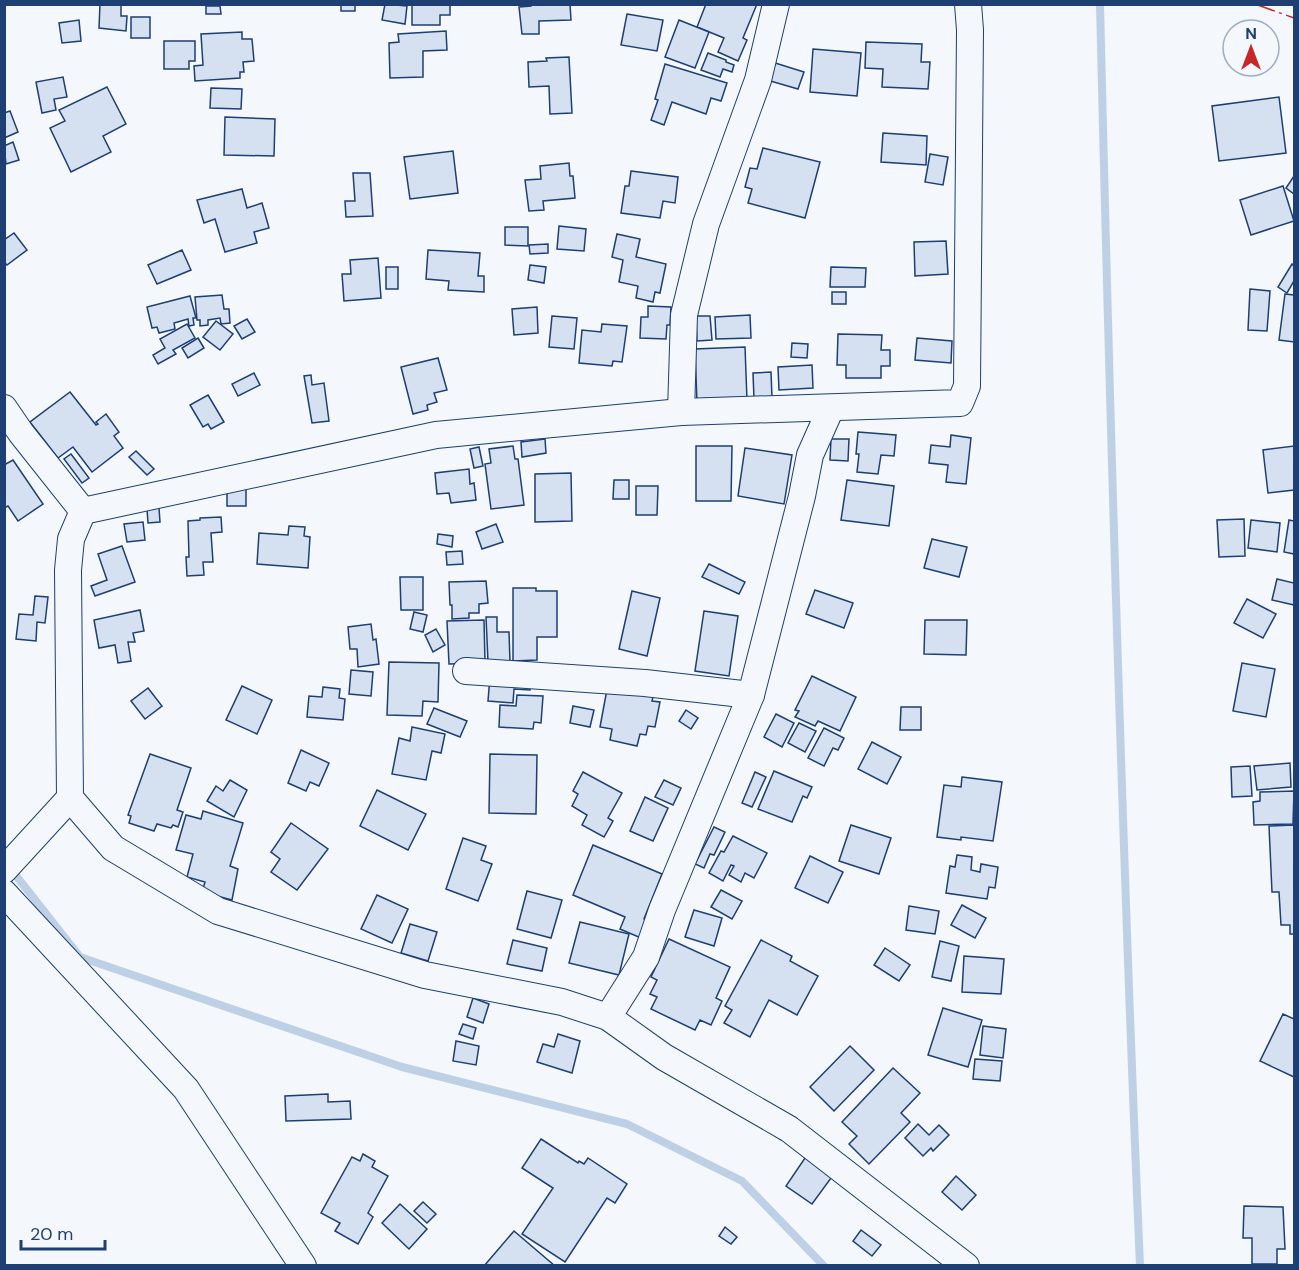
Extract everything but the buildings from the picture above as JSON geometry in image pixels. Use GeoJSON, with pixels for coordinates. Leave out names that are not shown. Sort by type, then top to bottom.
{"type":"FeatureCollection","features":[{"type":"Feature","properties":{"kind":"street"},"geometry":{"type":"LineString","coordinates":[[681,412],[684,315],[706,224],[758,80],[776,4]]}},
{"type":"Feature","properties":{"kind":"street"},"geometry":{"type":"LineString","coordinates":[[83,511],[436,435],[681,412],[960,403],[967,386],[970,30],[968,4]]}},
{"type":"Feature","properties":{"kind":"street"},"geometry":{"type":"LineString","coordinates":[[4,408],[21,434],[83,511]]}},
{"type":"Feature","properties":{"kind":"street"},"geometry":{"type":"LineString","coordinates":[[608,1017],[646,957],[662,910],[751,695],[802,496],[810,455],[831,408]]}},
{"type":"Feature","properties":{"kind":"street"},"geometry":{"type":"LineString","coordinates":[[5,870],[66,803],[68,570],[71,539],[83,511]]}},
{"type":"Feature","properties":{"kind":"street"},"geometry":{"type":"LineString","coordinates":[[466,671],[645,683],[751,695]]}},
{"type":"Feature","properties":{"kind":"street"},"geometry":{"type":"LineString","coordinates":[[66,803],[113,848],[218,911],[425,975],[562,1002],[608,1017],[664,1057],[789,1130],[966,1266]]}},
{"type":"Feature","properties":{"kind":"street"},"geometry":{"type":"LineString","coordinates":[[4,894],[186,1089],[303,1266]]}},
{"type":"Feature","properties":{"kind":"waterway"},"geometry":{"type":"LineString","coordinates":[[1100,4],[1117,635],[1140,1266]]}},
{"type":"Feature","properties":{"kind":"waterway"},"geometry":{"type":"LineString","coordinates":[[10,868],[80,957],[402,1067],[627,1124],[742,1181],[824,1266]]}},
{"type":"Feature","properties":{"kind":"power"},"geometry":{"type":"LineString","coordinates":[[1255,4],[1294,18]]}}]}
